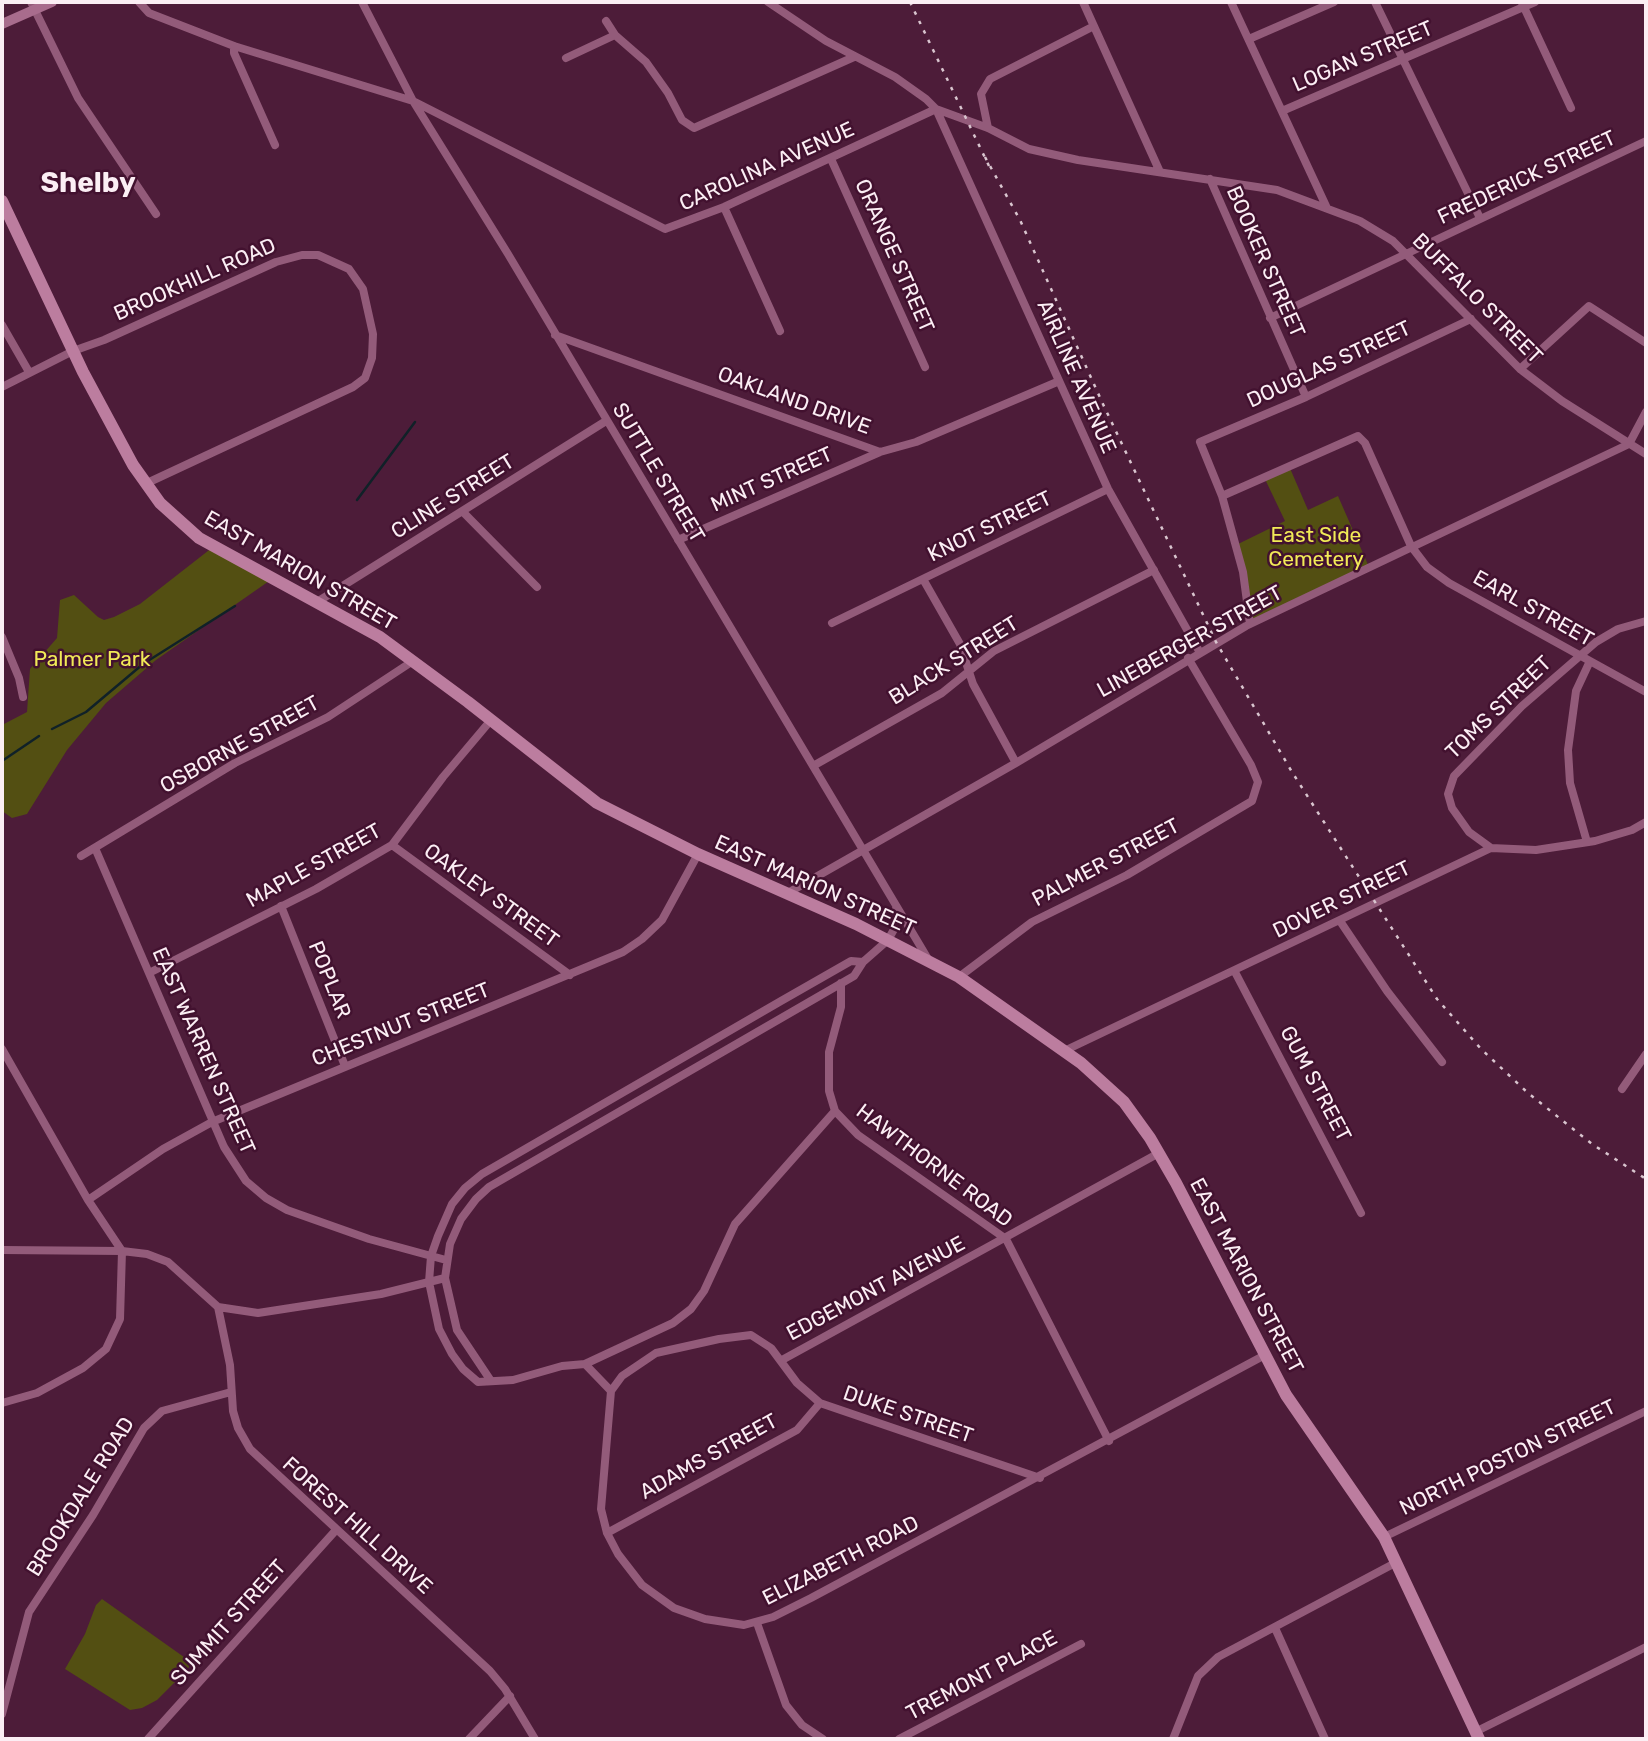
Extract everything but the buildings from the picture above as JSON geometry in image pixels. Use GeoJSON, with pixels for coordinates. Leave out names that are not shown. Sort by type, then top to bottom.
{"type":"FeatureCollection","features":[{"type":"Feature","properties":{"kind":"main road"},"geometry":{"type":"LineString","coordinates":[[2,24],[33,6],[52,2]]}},
{"type":"Feature","properties":{"kind":"main road","name":"EAST MARION STREET"},"geometry":{"type":"LineString","coordinates":[[2,201],[106,419],[145,484],[160,503],[199,538],[254,571],[352,619],[491,720],[577,791],[637,825],[888,940],[959,977],[1065,1051],[1124,1102],[1159,1153],[1303,1422],[1346,1478],[1384,1538],[1477,1736]]}},
{"type":"Feature","properties":{"kind":"street","name":"CAROLINA AVENUE"},"geometry":{"type":"LineString","coordinates":[[131,2],[149,13],[234,46],[413,101],[664,229],[724,207],[936,109]]}},
{"type":"Feature","properties":{"kind":"street"},"geometry":{"type":"LineString","coordinates":[[139,2],[149,13]]}},
{"type":"Feature","properties":{"kind":"street","name":"SUTTLE STREET"},"geometry":{"type":"LineString","coordinates":[[362,2],[413,101],[928,959]]}},
{"type":"Feature","properties":{"kind":"street"},"geometry":{"type":"LineString","coordinates":[[768,2],[803,27],[895,78],[936,109],[988,128]]}},
{"type":"Feature","properties":{"kind":"street"},"geometry":{"type":"LineString","coordinates":[[1083,2],[1160,172]]}},
{"type":"Feature","properties":{"kind":"street"},"geometry":{"type":"LineString","coordinates":[[1231,2],[1326,206]]}},
{"type":"Feature","properties":{"kind":"street"},"geometry":{"type":"LineString","coordinates":[[1249,39],[1334,2]]}},
{"type":"Feature","properties":{"kind":"street"},"geometry":{"type":"LineString","coordinates":[[1375,2],[1480,218]]}},
{"type":"Feature","properties":{"kind":"street","name":"LOGAN STREET"},"geometry":{"type":"LineString","coordinates":[[1282,111],[1522,4],[1535,2]]}},
{"type":"Feature","properties":{"kind":"street"},"geometry":{"type":"LineString","coordinates":[[1522,4],[1572,108]]}},
{"type":"Feature","properties":{"kind":"street"},"geometry":{"type":"LineString","coordinates":[[33,6],[78,98],[156,215]]}},
{"type":"Feature","properties":{"kind":"street"},"geometry":{"type":"LineString","coordinates":[[606,21],[615,34],[646,62],[668,93],[681,120],[694,128],[854,57]]}},
{"type":"Feature","properties":{"kind":"street"},"geometry":{"type":"LineString","coordinates":[[988,128],[981,94],[990,79],[1094,26]]}},
{"type":"Feature","properties":{"kind":"street"},"geometry":{"type":"LineString","coordinates":[[566,58],[615,34]]}},
{"type":"Feature","properties":{"kind":"street"},"geometry":{"type":"LineString","coordinates":[[234,46],[234,53],[275,145]]}},
{"type":"Feature","properties":{"kind":"street","name":"AIRLINE AVENUE"},"geometry":{"type":"LineString","coordinates":[[936,109],[1108,489],[1199,652]]}},
{"type":"Feature","properties":{"kind":"street","name":"BUFFALO STREET"},"geometry":{"type":"LineString","coordinates":[[988,128],[1029,149],[1277,190],[1326,206],[1377,230],[1407,253],[1520,369],[1562,401],[1646,454]]}},
{"type":"Feature","properties":{"kind":"street","name":"FREDERICK STREET"},"geometry":{"type":"LineString","coordinates":[[1270,318],[1646,141]]}},
{"type":"Feature","properties":{"kind":"street","name":"ORANGE STREET"},"geometry":{"type":"LineString","coordinates":[[831,159],[925,367]]}},
{"type":"Feature","properties":{"kind":"street","name":"BOOKER STREET"},"geometry":{"type":"LineString","coordinates":[[1210,179],[1306,397]]}},
{"type":"Feature","properties":{"kind":"street"},"geometry":{"type":"LineString","coordinates":[[724,207],[780,331]]}},
{"type":"Feature","properties":{"kind":"street","name":"BROOKHILL ROAD"},"geometry":{"type":"LineString","coordinates":[[2,387],[73,351],[104,340],[292,256],[318,255],[349,269],[367,301],[373,345],[368,372],[361,382],[145,484]]}},
{"type":"Feature","properties":{"kind":"street"},"geometry":{"type":"LineString","coordinates":[[1520,369],[1589,306],[1646,343]]}},
{"type":"Feature","properties":{"kind":"street","name":"DOUGLAS STREET"},"geometry":{"type":"LineString","coordinates":[[1222,496],[1200,442],[1306,397],[1471,319]]}},
{"type":"Feature","properties":{"kind":"street"},"geometry":{"type":"LineString","coordinates":[[2,325],[29,372]]}},
{"type":"Feature","properties":{"kind":"street","name":"OAKLAND DRIVE"},"geometry":{"type":"LineString","coordinates":[[555,334],[880,452],[916,442],[1058,382]]}},
{"type":"Feature","properties":{"kind":"street"},"geometry":{"type":"LineString","coordinates":[[1629,444],[1646,412]]}},
{"type":"Feature","properties":{"kind":"street","name":"CLINE STREET"},"geometry":{"type":"LineString","coordinates":[[317,602],[606,421]]}},
{"type":"Feature","properties":{"kind":"street","name":"EARL STREET"},"geometry":{"type":"LineString","coordinates":[[1222,496],[1358,436],[1365,443],[1411,546],[1437,575],[1646,692]]}},
{"type":"Feature","properties":{"kind":"street","name":"LINEBERGER STREET"},"geometry":{"type":"LineString","coordinates":[[786,894],[1250,624],[1629,444]]}},
{"type":"Feature","properties":{"kind":"street","name":"MINT STREET"},"geometry":{"type":"LineString","coordinates":[[678,540],[880,452]]}},
{"type":"Feature","properties":{"kind":"street","name":"KNOT STREET"},"geometry":{"type":"LineString","coordinates":[[832,623],[1108,489]]}},
{"type":"Feature","properties":{"kind":"street"},"geometry":{"type":"LineString","coordinates":[[1222,496],[1243,572],[1250,624]]}},
{"type":"Feature","properties":{"kind":"street"},"geometry":{"type":"LineString","coordinates":[[463,512],[537,587]]}},
{"type":"Feature","properties":{"kind":"street","name":"BLACK STREET"},"geometry":{"type":"LineString","coordinates":[[813,766],[942,693],[994,652],[1154,570]]}},
{"type":"Feature","properties":{"kind":"street"},"geometry":{"type":"LineString","coordinates":[[923,579],[960,644],[968,671],[1016,762]]}},
{"type":"Feature","properties":{"kind":"street","name":"TOMS STREET"},"geometry":{"type":"LineString","coordinates":[[1491,848],[1469,832],[1452,808],[1448,794],[1454,776],[1522,706],[1581,655],[1606,635],[1646,621]]}},
{"type":"Feature","properties":{"kind":"street"},"geometry":{"type":"LineString","coordinates":[[2,638],[19,678],[23,697]]}},
{"type":"Feature","properties":{"kind":"street","name":"PALMER STREET"},"geometry":{"type":"LineString","coordinates":[[959,977],[1032,922],[1127,876],[1249,804],[1256,794],[1256,777],[1188,658]]}},
{"type":"Feature","properties":{"kind":"street","name":"OSBORNE STREET"},"geometry":{"type":"LineString","coordinates":[[81,856],[235,763],[328,717],[413,661]]}},
{"type":"Feature","properties":{"kind":"street"},"geometry":{"type":"LineString","coordinates":[[1587,842],[1570,783],[1568,750],[1576,691],[1590,661]]}},
{"type":"Feature","properties":{"kind":"street","name":"MAPLE STREET"},"geometry":{"type":"LineString","coordinates":[[149,973],[281,906],[391,845],[491,720]]}},
{"type":"Feature","properties":{"kind":"street","name":"DOVER STREET"},"geometry":{"type":"LineString","coordinates":[[1065,1051],[1235,972],[1340,921],[1374,901],[1491,848],[1536,850],[1587,842],[1632,830],[1646,821]]}},
{"type":"Feature","properties":{"kind":"street","name":"OAKLEY STREET"},"geometry":{"type":"LineString","coordinates":[[391,845],[570,975]]}},
{"type":"Feature","properties":{"kind":"street","name":"EAST WARREN STREET"},"geometry":{"type":"LineString","coordinates":[[95,848],[212,1122],[235,1166],[252,1187],[274,1203],[369,1239],[446,1260]]}},
{"type":"Feature","properties":{"kind":"street","name":"CHESTNUT STREET"},"geometry":{"type":"LineString","coordinates":[[88,1200],[163,1149],[212,1122],[623,952],[653,930],[667,913],[698,854]]}},
{"type":"Feature","properties":{"kind":"street"},"geometry":{"type":"LineString","coordinates":[[491,1381],[457,1330],[445,1278],[446,1260],[456,1230],[476,1199],[489,1187],[856,974],[863,962],[888,940],[898,920],[895,903]]}},
{"type":"Feature","properties":{"kind":"street","name":"POPLAR"},"geometry":{"type":"LineString","coordinates":[[281,906],[345,1066]]}},
{"type":"Feature","properties":{"kind":"street"},"geometry":{"type":"LineString","coordinates":[[1340,921],[1387,991],[1442,1062]]}},
{"type":"Feature","properties":{"kind":"street"},"geometry":{"type":"LineString","coordinates":[[835,1111],[735,1224],[704,1291],[691,1309],[673,1323],[585,1364],[562,1366],[513,1380],[482,1383],[470,1377],[452,1354],[439,1329],[429,1282],[431,1256],[446,1217],[465,1188],[537,1142],[849,962],[863,962]]}},
{"type":"Feature","properties":{"kind":"street","name":"GUM STREET"},"geometry":{"type":"LineString","coordinates":[[1235,972],[1361,1213]]}},
{"type":"Feature","properties":{"kind":"street","name":"HAWTHORNE ROAD"},"geometry":{"type":"LineString","coordinates":[[841,984],[841,1007],[829,1052],[829,1091],[835,1111],[858,1135],[1006,1239],[1109,1441]]}},
{"type":"Feature","properties":{"kind":"street"},"geometry":{"type":"LineString","coordinates":[[2,1049],[88,1200],[122,1251],[120,1319],[106,1349],[83,1367],[37,1393],[2,1403]]}},
{"type":"Feature","properties":{"kind":"street"},"geometry":{"type":"LineString","coordinates":[[689,1054],[695,1067]]}},
{"type":"Feature","properties":{"kind":"street"},"geometry":{"type":"LineString","coordinates":[[1622,1089],[1646,1054]]}},
{"type":"Feature","properties":{"kind":"street"},"geometry":{"type":"LineString","coordinates":[[537,1142],[544,1155]]}},
{"type":"Feature","properties":{"kind":"street","name":"EDGEMONT AVENUE"},"geometry":{"type":"LineString","coordinates":[[611,1391],[622,1376],[656,1353],[719,1339],[751,1335],[771,1348],[782,1360],[1159,1153]]}},
{"type":"Feature","properties":{"kind":"street"},"geometry":{"type":"LineString","coordinates":[[2,1251],[122,1251],[168,1262],[218,1307],[258,1313],[296,1310],[445,1278]]}},
{"type":"Feature","properties":{"kind":"street","name":"FOREST HILL DRIVE"},"geometry":{"type":"LineString","coordinates":[[218,1307],[230,1366],[238,1428],[250,1449],[490,1671],[510,1696],[535,1739]]}},
{"type":"Feature","properties":{"kind":"street","name":"ELIZABETH ROAD"},"geometry":{"type":"LineString","coordinates":[[611,1391],[601,1492],[607,1533],[629,1571],[660,1600],[705,1619],[737,1625],[757,1623],[1040,1478],[1265,1355]]}},
{"type":"Feature","properties":{"kind":"street","name":"DUKE STREET"},"geometry":{"type":"LineString","coordinates":[[782,1360],[803,1389],[820,1403],[1040,1478]]}},
{"type":"Feature","properties":{"kind":"street"},"geometry":{"type":"LineString","coordinates":[[585,1364],[611,1391]]}},
{"type":"Feature","properties":{"kind":"street","name":"BROOKDALE ROAD"},"geometry":{"type":"LineString","coordinates":[[2,1714],[29,1612],[93,1515],[144,1428],[162,1411],[232,1392]]}},
{"type":"Feature","properties":{"kind":"street","name":"ADAMS STREET"},"geometry":{"type":"LineString","coordinates":[[607,1533],[797,1430],[820,1403]]}},
{"type":"Feature","properties":{"kind":"street","name":"NORTH POSTON STREET"},"geometry":{"type":"LineString","coordinates":[[1384,1538],[1646,1411]]}},
{"type":"Feature","properties":{"kind":"street","name":"SUMMIT STREET"},"geometry":{"type":"LineString","coordinates":[[148,1739],[336,1530]]}},
{"type":"Feature","properties":{"kind":"street"},"geometry":{"type":"LineString","coordinates":[[1173,1739],[1198,1676],[1218,1657],[1397,1562]]}},
{"type":"Feature","properties":{"kind":"street"},"geometry":{"type":"LineString","coordinates":[[757,1623],[786,1705],[802,1725],[823,1739]]}},
{"type":"Feature","properties":{"kind":"street"},"geometry":{"type":"LineString","coordinates":[[1275,1628],[1325,1739]]}},
{"type":"Feature","properties":{"kind":"street","name":"TREMONT PLACE"},"geometry":{"type":"LineString","coordinates":[[899,1739],[1081,1644]]}},
{"type":"Feature","properties":{"kind":"street"},"geometry":{"type":"LineString","coordinates":[[1477,1736],[1646,1647]]}},
{"type":"Feature","properties":{"kind":"street"},"geometry":{"type":"LineString","coordinates":[[469,1739],[510,1696]]}},
{"type":"Feature","properties":{"kind":"green space","name":"East Side Cemetery"},"geometry":{"type":"Polygon","coordinates":[[[1289,466],[1308,510],[1338,496],[1369,567],[1250,624],[1236,545],[1285,521],[1264,477],[1289,466]]]}},
{"type":"Feature","properties":{"kind":"green space","name":"Palmer Park"},"geometry":{"type":"Polygon","coordinates":[[[213,547],[272,579],[156,660],[106,703],[67,750],[27,814],[12,818],[2,811],[2,725],[27,712],[30,669],[57,638],[60,600],[74,595],[98,617],[104,620],[114,617],[140,604],[213,547]]]}},
{"type":"Feature","properties":{"kind":"green space"},"geometry":{"type":"Polygon","coordinates":[[[102,1599],[191,1662],[188,1669],[157,1700],[142,1708],[130,1710],[65,1669],[85,1634],[96,1605],[102,1599]]]}},
{"type":"Feature","properties":{"kind":"waterway"},"geometry":{"type":"LineString","coordinates":[[357,500],[415,422]]}},
{"type":"Feature","properties":{"kind":"waterway"},"geometry":{"type":"LineString","coordinates":[[52,729],[86,712],[143,664],[235,606]]}},
{"type":"Feature","properties":{"kind":"waterway"},"geometry":{"type":"LineString","coordinates":[[2,761],[39,736]]}},
{"type":"Feature","properties":{"kind":"railway"},"geometry":{"type":"LineString","coordinates":[[910,2],[989,166]]}},
{"type":"Feature","properties":{"kind":"railway"},"geometry":{"type":"LineString","coordinates":[[985,157],[1020,220],[1102,402],[1216,642],[1292,772],[1437,999],[1481,1049],[1528,1093],[1592,1144],[1646,1179]]}},
{"type":"Feature","properties":{"kind":"district","name":"Shelby"},"geometry":{"type":"Point","coordinates":[88,184]}}]}
